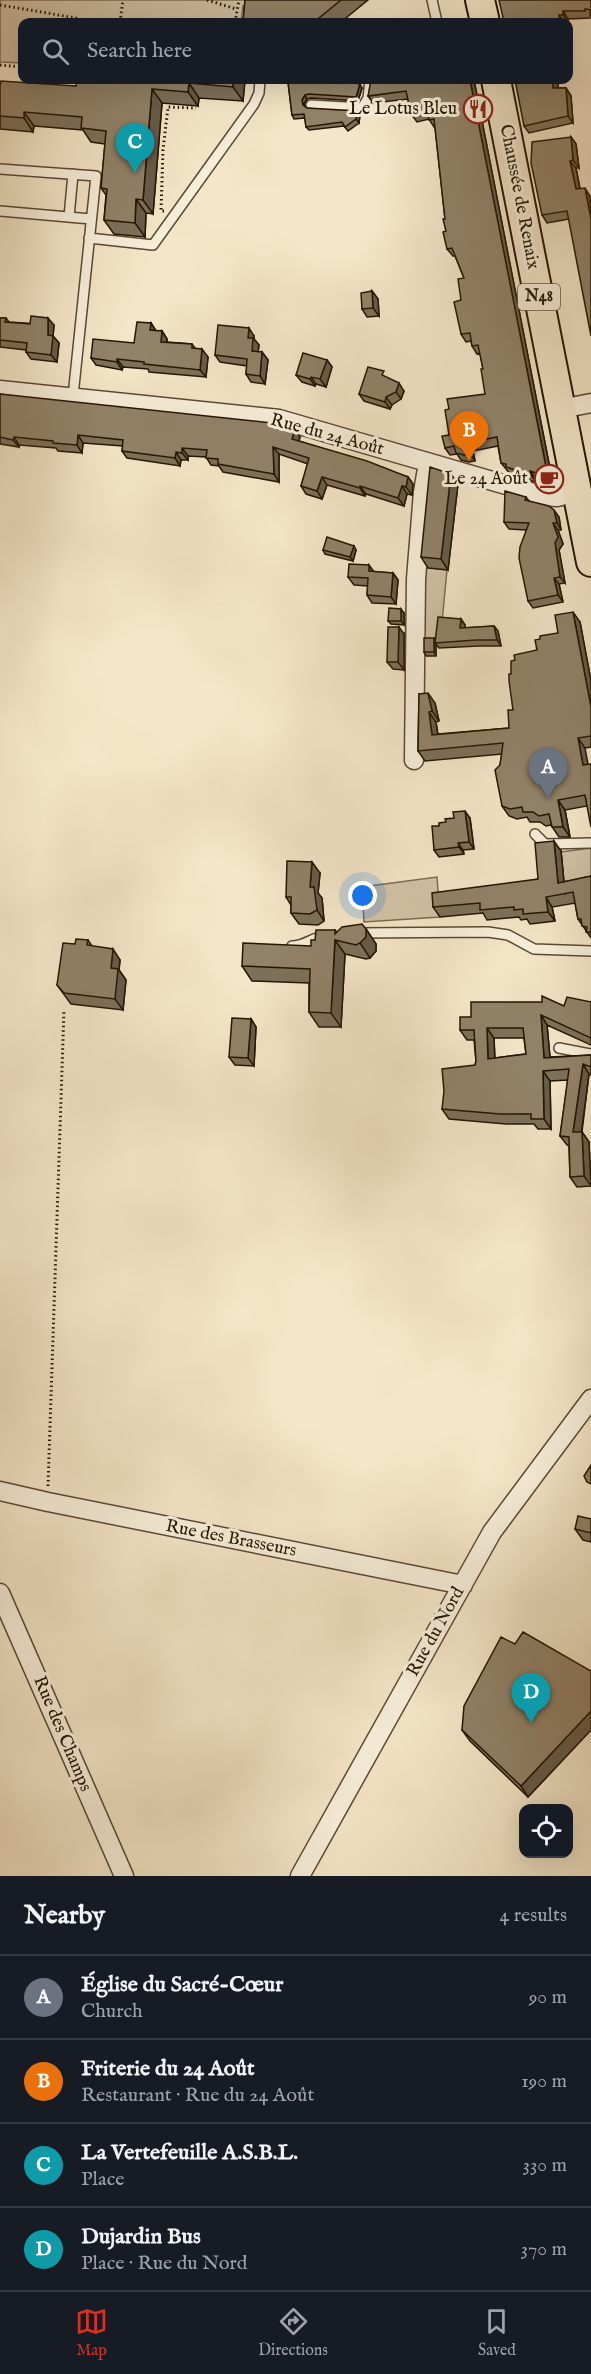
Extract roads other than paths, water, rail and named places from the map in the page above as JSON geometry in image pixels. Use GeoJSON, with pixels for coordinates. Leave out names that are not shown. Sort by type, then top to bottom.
{"type":"FeatureCollection","features":[{"type":"Feature","properties":{"kind":"main road"},"geometry":{"type":"LineString","coordinates":[[480,0],[484,18]]}},
{"type":"Feature","properties":{"kind":"main road","name":"Chaussée de Renaix"},"geometry":{"type":"LineString","coordinates":[[497,84],[591,562]]}},
{"type":"Feature","properties":{"kind":"street","name":"Rue du 24 Août"},"geometry":{"type":"LineString","coordinates":[[0,390],[279,419],[544,496],[557,497],[577,492]]}},
{"type":"Feature","properties":{"kind":"street"},"geometry":{"type":"LineString","coordinates":[[561,409],[591,403]]}},
{"type":"Feature","properties":{"kind":"street"},"geometry":{"type":"LineString","coordinates":[[414,760],[416,579],[423,492],[428,463]]}},
{"type":"Feature","properties":{"kind":"street","name":"Rue du Nord"},"geometry":{"type":"LineString","coordinates":[[300,1876],[500,1520],[591,1399]]}},
{"type":"Feature","properties":{"kind":"street","name":"Rue des Brasseurs"},"geometry":{"type":"LineString","coordinates":[[0,1491],[463,1585]]}},
{"type":"Feature","properties":{"kind":"street","name":"Rue des Champs"},"geometry":{"type":"LineString","coordinates":[[0,1593],[124,1876]]}},
{"type":"Feature","properties":{"kind":"lane"},"geometry":{"type":"LineString","coordinates":[[432,0],[436,18]]}},
{"type":"Feature","properties":{"kind":"lane"},"geometry":{"type":"LineString","coordinates":[[88,238],[153,245],[254,104],[260,84]]}},
{"type":"Feature","properties":{"kind":"lane"},"geometry":{"type":"LineString","coordinates":[[311,105],[362,108],[368,98],[370,84]]}},
{"type":"Feature","properties":{"kind":"lane"},"geometry":{"type":"LineString","coordinates":[[0,169],[96,176],[74,396]]}},
{"type":"Feature","properties":{"kind":"lane"},"geometry":{"type":"LineString","coordinates":[[69,217],[73,174]]}},
{"type":"Feature","properties":{"kind":"lane"},"geometry":{"type":"LineString","coordinates":[[0,211],[91,219]]}},
{"type":"Feature","properties":{"kind":"lane"},"geometry":{"type":"LineString","coordinates":[[535,834],[545,844],[591,843]]}},
{"type":"Feature","properties":{"kind":"lane"},"geometry":{"type":"LineString","coordinates":[[283,946],[302,946],[314,937],[362,932],[488,932],[508,935],[534,949],[591,951]]}},
{"type":"Feature","properties":{"kind":"lane"},"geometry":{"type":"LineString","coordinates":[[560,1048],[591,1054]]}},
{"type":"Feature","properties":{"kind":"place","name":"Le Lotus Bleu"},"geometry":{"type":"Point","coordinates":[478,109]}},
{"type":"Feature","properties":{"kind":"place","name":"La Vertefeuille A.S.B.L."},"geometry":{"type":"Point","coordinates":[135,173]}},
{"type":"Feature","properties":{"kind":"place","name":"Friterie du 24 Août"},"geometry":{"type":"Point","coordinates":[469,461]}},
{"type":"Feature","properties":{"kind":"place","name":"Le 24 Août"},"geometry":{"type":"Point","coordinates":[549,479]}},
{"type":"Feature","properties":{"kind":"place","name":"Église du Sacré-Cœur"},"geometry":{"type":"Point","coordinates":[548,798]}},
{"type":"Feature","properties":{"kind":"place","name":"Dujardin Bus"},"geometry":{"type":"Point","coordinates":[531,1723]}}]}
